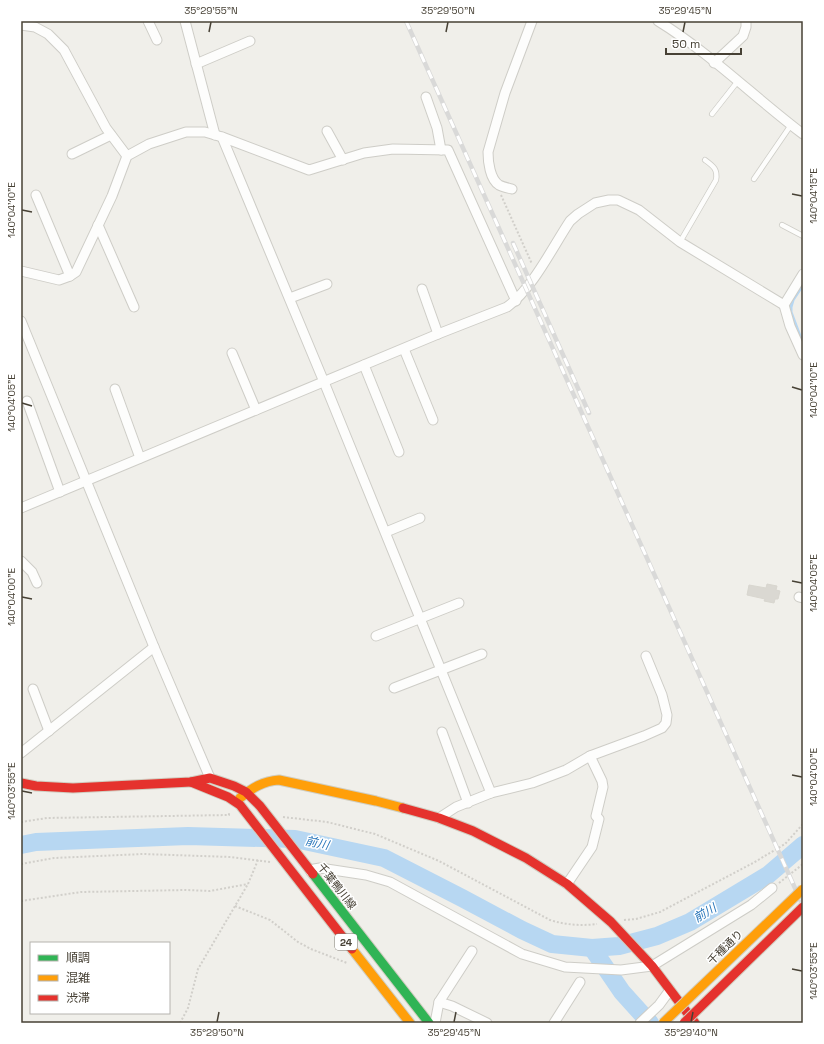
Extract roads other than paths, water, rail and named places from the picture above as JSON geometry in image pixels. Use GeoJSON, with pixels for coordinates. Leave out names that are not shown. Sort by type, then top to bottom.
{"type":"FeatureCollection","features":[{"type":"Feature","properties":{"kind":"street"},"geometry":{"type":"LineString","coordinates":[[148,21],[156,40]]}},
{"type":"Feature","properties":{"kind":"street"},"geometry":{"type":"LineString","coordinates":[[184,21],[218,136],[290,298],[491,793]]}},
{"type":"Feature","properties":{"kind":"street"},"geometry":{"type":"LineString","coordinates":[[512,189],[498,185],[492,175],[488,161],[488,152],[505,93],[532,21]]}},
{"type":"Feature","properties":{"kind":"street"},"geometry":{"type":"LineString","coordinates":[[658,21],[680,34],[803,134]]}},
{"type":"Feature","properties":{"kind":"street"},"geometry":{"type":"LineString","coordinates":[[714,63],[744,36],[746,21]]}},
{"type":"Feature","properties":{"kind":"street"},"geometry":{"type":"LineString","coordinates":[[21,25],[35,27],[48,34],[64,50],[106,128],[127,156]]}},
{"type":"Feature","properties":{"kind":"street"},"geometry":{"type":"LineString","coordinates":[[196,64],[250,41]]}},
{"type":"Feature","properties":{"kind":"street"},"geometry":{"type":"LineString","coordinates":[[426,97],[438,128],[441,150]]}},
{"type":"Feature","properties":{"kind":"street"},"geometry":{"type":"LineString","coordinates":[[327,130],[343,160]]}},
{"type":"Feature","properties":{"kind":"street"},"geometry":{"type":"LineString","coordinates":[[21,271],[59,280],[76,272],[112,196],[127,156],[150,144],[186,132],[205,132],[309,170],[364,153],[392,149],[448,150],[516,301]]}},
{"type":"Feature","properties":{"kind":"street"},"geometry":{"type":"LineString","coordinates":[[72,154],[112,135]]}},
{"type":"Feature","properties":{"kind":"street"},"geometry":{"type":"LineString","coordinates":[[36,195],[70,276]]}},
{"type":"Feature","properties":{"kind":"street"},"geometry":{"type":"LineString","coordinates":[[21,508],[438,334],[507,307],[516,301],[536,274],[570,221],[595,203],[609,200],[618,200],[639,210],[680,242],[784,305],[790,326],[803,355]]}},
{"type":"Feature","properties":{"kind":"street"},"geometry":{"type":"LineString","coordinates":[[98,225],[134,307]]}},
{"type":"Feature","properties":{"kind":"street"},"geometry":{"type":"LineString","coordinates":[[784,305],[803,274]]}},
{"type":"Feature","properties":{"kind":"street"},"geometry":{"type":"LineString","coordinates":[[290,298],[327,284]]}},
{"type":"Feature","properties":{"kind":"street"},"geometry":{"type":"LineString","coordinates":[[422,289],[438,334]]}},
{"type":"Feature","properties":{"kind":"street"},"geometry":{"type":"LineString","coordinates":[[21,321],[154,647],[210,778]]}},
{"type":"Feature","properties":{"kind":"street"},"geometry":{"type":"LineString","coordinates":[[404,349],[433,420]]}},
{"type":"Feature","properties":{"kind":"street"},"geometry":{"type":"LineString","coordinates":[[232,353],[256,410]]}},
{"type":"Feature","properties":{"kind":"street"},"geometry":{"type":"LineString","coordinates":[[364,365],[399,452]]}},
{"type":"Feature","properties":{"kind":"street"},"geometry":{"type":"LineString","coordinates":[[115,389],[140,458]]}},
{"type":"Feature","properties":{"kind":"street"},"geometry":{"type":"LineString","coordinates":[[27,401],[60,492]]}},
{"type":"Feature","properties":{"kind":"street"},"geometry":{"type":"LineString","coordinates":[[386,532],[420,518]]}},
{"type":"Feature","properties":{"kind":"street"},"geometry":{"type":"LineString","coordinates":[[21,561],[32,572],[37,583]]}},
{"type":"Feature","properties":{"kind":"street"},"geometry":{"type":"LineString","coordinates":[[376,636],[420,617],[459,603]]}},
{"type":"Feature","properties":{"kind":"street"},"geometry":{"type":"LineString","coordinates":[[21,753],[154,647]]}},
{"type":"Feature","properties":{"kind":"street"},"geometry":{"type":"LineString","coordinates":[[394,688],[482,654]]}},
{"type":"Feature","properties":{"kind":"street"},"geometry":{"type":"LineString","coordinates":[[440,818],[456,807],[491,793],[532,783],[566,770],[590,756],[662,728],[666,723],[667,715],[662,695],[646,656]]}},
{"type":"Feature","properties":{"kind":"street"},"geometry":{"type":"LineString","coordinates":[[33,689],[49,731]]}},
{"type":"Feature","properties":{"kind":"street"},"geometry":{"type":"LineString","coordinates":[[442,732],[468,803]]}},
{"type":"Feature","properties":{"kind":"street"},"geometry":{"type":"LineString","coordinates":[[567,884],[592,847],[598,820],[596,816],[602,781],[590,756]]}},
{"type":"Feature","properties":{"kind":"street","name":"24"},"geometry":{"type":"LineString","coordinates":[[21,783],[36,786],[73,788],[191,782],[210,778]]}},
{"type":"Feature","properties":{"kind":"street","name":"千葉鴨川線"},"geometry":{"type":"LineString","coordinates":[[210,778],[234,786],[254,798],[429,1023]]}},
{"type":"Feature","properties":{"kind":"street"},"geometry":{"type":"LineString","coordinates":[[237,802],[246,792],[263,782],[279,780],[376,801],[440,818],[498,843],[526,858],[567,884],[610,922],[652,966],[695,1023]]}},
{"type":"Feature","properties":{"kind":"street","name":"24"},"geometry":{"type":"LineString","coordinates":[[191,782],[237,802],[248,814],[410,1023]]}},
{"type":"Feature","properties":{"kind":"street"},"geometry":{"type":"LineString","coordinates":[[308,868],[320,868],[366,875],[390,882],[522,954],[565,967],[621,970],[652,966],[751,905],[772,888]]}},
{"type":"Feature","properties":{"kind":"street","name":"千種通り"},"geometry":{"type":"LineString","coordinates":[[663,1023],[803,889]]}},
{"type":"Feature","properties":{"kind":"street"},"geometry":{"type":"LineString","coordinates":[[684,1023],[803,907]]}},
{"type":"Feature","properties":{"kind":"street"},"geometry":{"type":"LineString","coordinates":[[435,1023],[439,1002],[472,951]]}},
{"type":"Feature","properties":{"kind":"street"},"geometry":{"type":"LineString","coordinates":[[554,1023],[580,982]]}},
{"type":"Feature","properties":{"kind":"street"},"geometry":{"type":"LineString","coordinates":[[640,1023],[659,1005],[670,990]]}},
{"type":"Feature","properties":{"kind":"street"},"geometry":{"type":"LineString","coordinates":[[439,1002],[452,1006],[487,1023]]}},
{"type":"Feature","properties":{"kind":"lane"},"geometry":{"type":"LineString","coordinates":[[712,114],[738,81]]}},
{"type":"Feature","properties":{"kind":"lane"},"geometry":{"type":"LineString","coordinates":[[754,179],[791,125]]}},
{"type":"Feature","properties":{"kind":"lane"},"geometry":{"type":"LineString","coordinates":[[680,242],[716,180],[716,168],[705,160]]}},
{"type":"Feature","properties":{"kind":"lane"},"geometry":{"type":"LineString","coordinates":[[782,225],[803,236]]}},
{"type":"Feature","properties":{"kind":"waterway"},"geometry":{"type":"LineString","coordinates":[[803,285],[793,300],[791,307],[791,312],[803,344]]}},
{"type":"Feature","properties":{"kind":"waterway","name":"前川"},"geometry":{"type":"LineString","coordinates":[[21,845],[36,842],[188,836],[295,839],[384,858],[522,930],[552,944],[592,948],[619,946],[657,936],[690,922],[768,875],[803,845]]}},
{"type":"Feature","properties":{"kind":"waterway","name":"前川"},"geometry":{"type":"LineString","coordinates":[[592,948],[622,992],[650,1023]]}},
{"type":"Feature","properties":{"kind":"railway"},"geometry":{"type":"LineString","coordinates":[[406,21],[803,906]]}},
{"type":"Feature","properties":{"kind":"railway"},"geometry":{"type":"LineString","coordinates":[[513,243],[589,413]]}}]}
